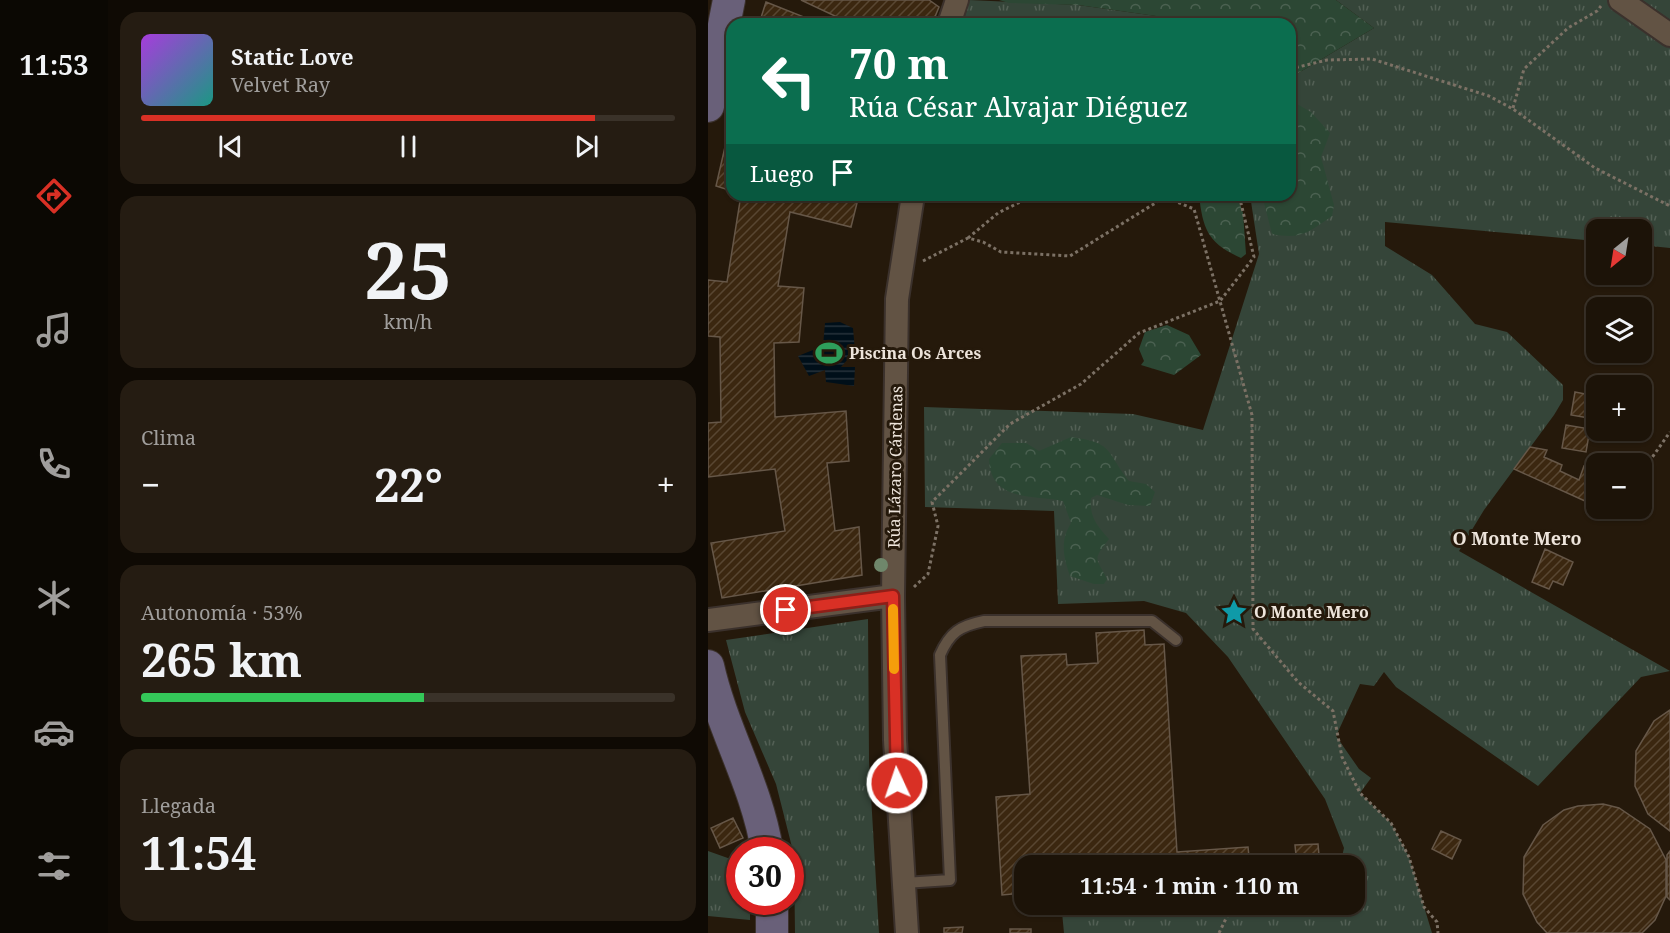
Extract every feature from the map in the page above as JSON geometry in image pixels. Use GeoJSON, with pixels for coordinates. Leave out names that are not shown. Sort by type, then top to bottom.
{"type":"FeatureCollection","features":[{"type":"Feature","properties":{"kind":"street"},"geometry":{"type":"LineString","coordinates":[[708,106],[729,0]]}},
{"type":"Feature","properties":{"kind":"street"},"geometry":{"type":"LineString","coordinates":[[951,18],[957,0]]}},
{"type":"Feature","properties":{"kind":"street"},"geometry":{"type":"LineString","coordinates":[[1620,0],[1670,35]]}},
{"type":"Feature","properties":{"kind":"street","name":"Rúa Lázaro Cárdenas"},"geometry":{"type":"LineString","coordinates":[[907,933],[895,740],[902,592],[897,299],[912,201]]}},
{"type":"Feature","properties":{"kind":"street"},"geometry":{"type":"LineString","coordinates":[[708,620],[902,592]]}},
{"type":"Feature","properties":{"kind":"street"},"geometry":{"type":"LineString","coordinates":[[708,666],[714,693],[758,810],[764,837]]}},
{"type":"Feature","properties":{"kind":"street"},"geometry":{"type":"LineString","coordinates":[[772,915],[772,933]]}},
{"type":"Feature","properties":{"kind":"lane"},"geometry":{"type":"LineString","coordinates":[[903,883],[950,880],[940,655],[948,637],[962,626],[984,621],[1152,621],[1176,640]]}},
{"type":"Feature","properties":{"kind":"path"},"geometry":{"type":"LineString","coordinates":[[1513,109],[1524,69],[1568,28],[1597,11],[1605,0]]}},
{"type":"Feature","properties":{"kind":"path"},"geometry":{"type":"LineString","coordinates":[[1296,68],[1327,60],[1372,59],[1489,96],[1513,109],[1595,168],[1670,206]]}},
{"type":"Feature","properties":{"kind":"path"},"geometry":{"type":"LineString","coordinates":[[921,262],[968,238],[998,213],[1022,201]]}},
{"type":"Feature","properties":{"kind":"path"},"geometry":{"type":"LineString","coordinates":[[968,238],[983,242],[1000,252],[1070,255],[1158,201]]}},
{"type":"Feature","properties":{"kind":"path"},"geometry":{"type":"LineString","coordinates":[[1176,201],[1194,208],[1252,415],[1253,629],[1298,682],[1333,711],[1342,757],[1360,793],[1391,823],[1409,857],[1424,907],[1437,922],[1438,933]]}},
{"type":"Feature","properties":{"kind":"path"},"geometry":{"type":"LineString","coordinates":[[902,592],[928,574],[938,526],[932,502],[1010,424],[1081,384],[1139,333],[1220,301],[1254,257],[1240,201]]}},
{"type":"Feature","properties":{"kind":"path"},"geometry":{"type":"LineString","coordinates":[[1652,458],[1670,432]]}},
{"type":"Feature","properties":{"kind":"path"},"geometry":{"type":"LineString","coordinates":[[1218,933],[1227,915]]}},
{"type":"Feature","properties":{"kind":"green space"},"geometry":{"type":"Polygon","coordinates":[[[969,0],[1078,5],[1156,16],[1231,18],[962,18],[969,0]]]}},
{"type":"Feature","properties":{"kind":"green space"},"geometry":{"type":"Polygon","coordinates":[[[999,0],[1336,0],[1374,28],[1296,74],[1296,18],[1156,16],[1078,5],[1009,3],[999,0]]]}},
{"type":"Feature","properties":{"kind":"green space"},"geometry":{"type":"Polygon","coordinates":[[[1336,0],[1607,0],[1670,42],[1670,248],[1652,246],[1652,219],[1586,219],[1586,240],[1385,222],[1385,246],[1432,275],[1475,324],[1507,332],[1563,385],[1563,400],[1554,415],[1484,510],[1459,551],[1670,671],[1641,677],[1538,786],[1396,687],[1384,672],[1374,686],[1360,684],[1336,736],[1359,769],[1371,778],[1360,793],[1391,823],[1409,857],[1432,933],[1064,933],[1062,915],[1365,915],[1365,855],[1342,855],[1344,848],[1325,799],[1228,657],[1186,613],[1144,601],[1058,604],[1054,511],[925,507],[924,407],[1133,414],[1203,430],[1259,254],[1251,201],[1296,201],[1296,74],[1374,28],[1336,0]]]}},
{"type":"Feature","properties":{"kind":"green space"},"geometry":{"type":"Polygon","coordinates":[[[1642,0],[1670,0],[1670,20],[1642,0]]]}},
{"type":"Feature","properties":{"kind":"green space"},"geometry":{"type":"Polygon","coordinates":[[[1296,103],[1311,112],[1330,133],[1321,157],[1334,205],[1332,216],[1311,230],[1298,235],[1272,234],[1264,201],[1296,201],[1296,103]]]}},
{"type":"Feature","properties":{"kind":"green space"},"geometry":{"type":"Polygon","coordinates":[[[1200,201],[1239,201],[1243,213],[1246,254],[1241,258],[1221,247],[1209,234],[1200,201]]]}},
{"type":"Feature","properties":{"kind":"green space"},"geometry":{"type":"Polygon","coordinates":[[[1167,325],[1189,335],[1201,355],[1174,375],[1141,365],[1144,361],[1139,349],[1145,332],[1167,325]]]}},
{"type":"Feature","properties":{"kind":"green space"},"geometry":{"type":"Polygon","coordinates":[[[1071,437],[1102,445],[1129,481],[1146,484],[1155,492],[1150,506],[1128,505],[1097,495],[1091,498],[1091,510],[1095,520],[1109,539],[1097,559],[1107,579],[1104,584],[1094,584],[1070,576],[1064,542],[1071,523],[1063,501],[1015,494],[1005,490],[997,483],[991,473],[989,459],[1002,443],[1026,443],[1039,451],[1071,437]]]}},
{"type":"Feature","properties":{"kind":"green space"},"geometry":{"type":"Polygon","coordinates":[[[868,619],[869,761],[879,933],[795,933],[795,915],[804,915],[804,837],[789,837],[776,784],[745,712],[726,640],[868,619]]]}},
{"type":"Feature","properties":{"kind":"green space"},"geometry":{"type":"Polygon","coordinates":[[[708,851],[726,857],[726,915],[750,915],[750,920],[708,916],[708,851]]]}},
{"type":"Feature","properties":{"kind":"shaded area","name":"Piscina Os Arces"},"geometry":{"type":"Polygon","coordinates":[[[840,322],[853,328],[855,351],[841,367],[855,367],[854,386],[826,382],[825,370],[809,376],[798,356],[823,346],[825,323],[840,322]]]}},
{"type":"Feature","properties":{"kind":"building"},"geometry":{"type":"Polygon","coordinates":[[[801,0],[929,0],[939,7],[934,18],[839,18],[801,0]]]}},
{"type":"Feature","properties":{"kind":"building"},"geometry":{"type":"Polygon","coordinates":[[[766,2],[806,18],[761,18],[766,2]]]}},
{"type":"Feature","properties":{"kind":"building"},"geometry":{"type":"Polygon","coordinates":[[[726,143],[726,189],[716,186],[726,143]]]}},
{"type":"Feature","properties":{"kind":"building"},"geometry":{"type":"Polygon","coordinates":[[[740,201],[858,201],[851,227],[790,212],[778,286],[804,288],[799,342],[774,343],[775,417],[846,411],[849,461],[827,463],[835,531],[859,527],[862,575],[722,598],[711,543],[785,531],[775,469],[708,477],[708,423],[721,422],[720,337],[708,336],[708,280],[727,282],[740,201]]]}},
{"type":"Feature","properties":{"kind":"building"},"geometry":{"type":"Polygon","coordinates":[[[1575,392],[1586,394],[1586,418],[1571,415],[1575,392]]]}},
{"type":"Feature","properties":{"kind":"building"},"geometry":{"type":"Polygon","coordinates":[[[1566,425],[1586,428],[1586,441],[1588,441],[1586,452],[1562,448],[1566,425]]]}},
{"type":"Feature","properties":{"kind":"building"},"geometry":{"type":"Polygon","coordinates":[[[1530,447],[1547,450],[1544,457],[1562,465],[1560,471],[1579,480],[1584,466],[1586,467],[1586,501],[1514,469],[1530,447]]]}},
{"type":"Feature","properties":{"kind":"building"},"geometry":{"type":"Polygon","coordinates":[[[1545,549],[1573,562],[1563,585],[1553,581],[1549,589],[1532,582],[1545,549]]]}},
{"type":"Feature","properties":{"kind":"building"},"geometry":{"type":"Polygon","coordinates":[[[1144,630],[1145,645],[1164,644],[1177,852],[1248,847],[1249,855],[1014,855],[1014,894],[1002,895],[996,797],[1030,794],[1021,656],[1066,654],[1067,665],[1098,663],[1096,633],[1144,630]]]}},
{"type":"Feature","properties":{"kind":"building"},"geometry":{"type":"Polygon","coordinates":[[[1670,710],[1670,831],[1648,814],[1635,786],[1636,751],[1654,721],[1670,710]]]}},
{"type":"Feature","properties":{"kind":"building"},"geometry":{"type":"Polygon","coordinates":[[[1603,804],[1619,808],[1650,829],[1666,860],[1666,896],[1655,920],[1642,933],[1547,933],[1537,922],[1523,894],[1524,857],[1543,825],[1564,810],[1578,806],[1603,804]]]}},
{"type":"Feature","properties":{"kind":"building"},"geometry":{"type":"Polygon","coordinates":[[[733,818],[742,837],[726,837],[726,845],[720,848],[711,828],[733,818]]]}},
{"type":"Feature","properties":{"kind":"building"},"geometry":{"type":"Polygon","coordinates":[[[1441,831],[1461,840],[1452,859],[1432,849],[1441,831]]]}},
{"type":"Feature","properties":{"kind":"building"},"geometry":{"type":"Polygon","coordinates":[[[1318,844],[1319,855],[1296,855],[1295,845],[1318,844]]]}},
{"type":"Feature","properties":{"kind":"building"},"geometry":{"type":"Polygon","coordinates":[[[1670,851],[1670,900],[1667,897],[1667,855],[1670,851]]]}},
{"type":"Feature","properties":{"kind":"building"},"geometry":{"type":"Polygon","coordinates":[[[963,927],[962,933],[944,933],[944,928],[963,927]]]}},
{"type":"Feature","properties":{"kind":"building"},"geometry":{"type":"Polygon","coordinates":[[[1010,929],[1031,929],[1031,933],[1010,933],[1010,929]]]}},
{"type":"Feature","properties":{"kind":"slow traffic"},"geometry":{"type":"LineString","coordinates":[[893,609],[894,669]]}},
{"type":"Feature","properties":{"kind":"place","name":"Piscina Os Arces"},"geometry":{"type":"Point","coordinates":[829,353]}},
{"type":"Feature","properties":{"kind":"place","name":"O Monte Mero"},"geometry":{"type":"Point","coordinates":[1234,612]}},
{"type":"Feature","properties":{"kind":"district","name":"O Monte Mero"},"geometry":{"type":"Point","coordinates":[1517,538]}},
{"type":"Feature","properties":{"kind":"route"},"geometry":{"type":"LineString","coordinates":[[786,610],[893,596],[897,783]]}}]}
